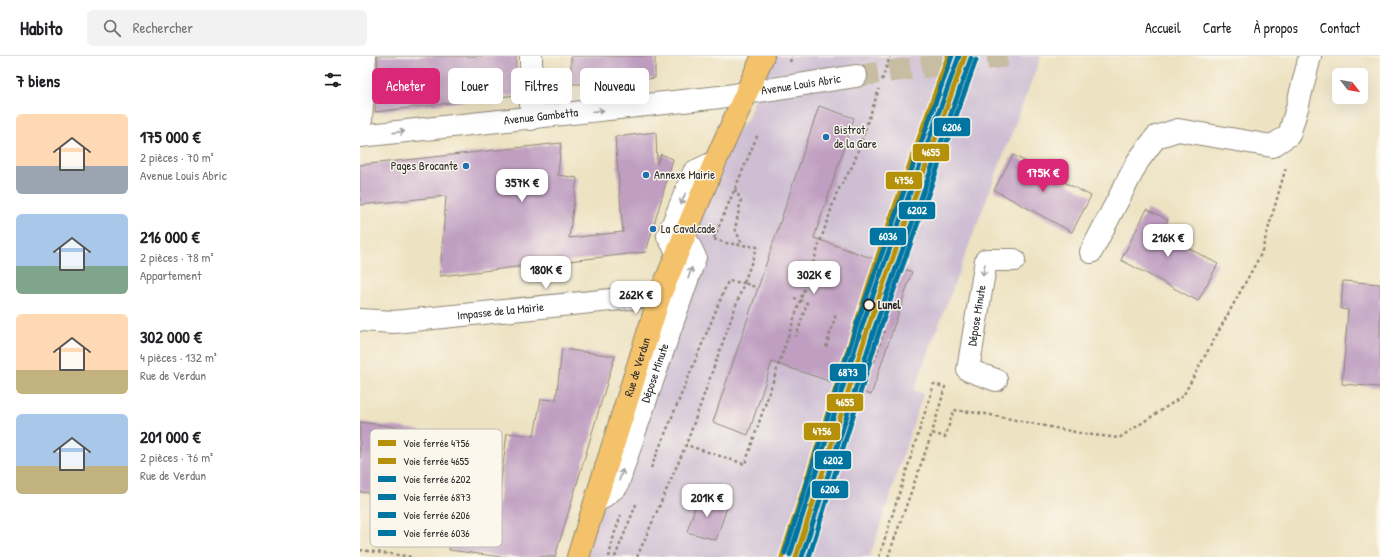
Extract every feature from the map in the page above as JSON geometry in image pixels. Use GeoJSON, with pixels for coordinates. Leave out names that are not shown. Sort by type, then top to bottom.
{"type":"FeatureCollection","features":[{"type":"Feature","properties":{"kind":"main road","name":"Rue de Verdun"},"geometry":{"type":"LineString","coordinates":[[578,557],[660,295],[680,243],[745,93],[763,56]]}},
{"type":"Feature","properties":{"kind":"street"},"geometry":{"type":"LineString","coordinates":[[360,136],[364,56]]}},
{"type":"Feature","properties":{"kind":"street"},"geometry":{"type":"LineString","coordinates":[[531,56],[531,119]]}},
{"type":"Feature","properties":{"kind":"street"},"geometry":{"type":"LineString","coordinates":[[1091,252],[1106,220],[1138,161],[1156,137],[1178,130],[1272,146],[1289,135],[1310,56]]}},
{"type":"Feature","properties":{"kind":"street","name":"Avenue Louis Abric"},"geometry":{"type":"LineString","coordinates":[[745,93],[856,76]]}},
{"type":"Feature","properties":{"kind":"street","name":"Avenue Gambetta"},"geometry":{"type":"LineString","coordinates":[[360,136],[531,119],[745,93]]}},
{"type":"Feature","properties":{"kind":"street","name":"Dépose Minute"},"geometry":{"type":"LineString","coordinates":[[595,503],[617,486],[695,258],[680,243]]}},
{"type":"Feature","properties":{"kind":"street","name":"Dépose Minute"},"geometry":{"type":"LineString","coordinates":[[996,380],[968,370],[986,260],[1014,260]]}},
{"type":"Feature","properties":{"kind":"street","name":"Impasse de la Mairie"},"geometry":{"type":"LineString","coordinates":[[360,320],[394,322],[660,295]]}},
{"type":"Feature","properties":{"kind":"path"},"geometry":{"type":"LineString","coordinates":[[686,445],[745,464],[837,192],[853,165],[890,56]]}},
{"type":"Feature","properties":{"kind":"path"},"geometry":{"type":"LineString","coordinates":[[932,433],[945,437],[954,410],[986,414],[1085,434],[1119,438],[1183,396],[1261,254],[1288,162],[1289,135]]}},
{"type":"Feature","properties":{"kind":"path"},"geometry":{"type":"LineString","coordinates":[[735,189],[741,200],[735,229],[742,244]]}},
{"type":"Feature","properties":{"kind":"path"},"geometry":{"type":"LineString","coordinates":[[637,557],[686,445],[757,247],[726,243],[714,239]]}},
{"type":"Feature","properties":{"kind":"path"},"geometry":{"type":"LineString","coordinates":[[651,469],[728,281],[744,283],[758,288]]}},
{"type":"Feature","properties":{"kind":"path"},"geometry":{"type":"LineString","coordinates":[[794,298],[807,303],[796,337]]}},
{"type":"Feature","properties":{"kind":"path"},"geometry":{"type":"LineString","coordinates":[[826,347],[836,314]]}},
{"type":"Feature","properties":{"kind":"path"},"geometry":{"type":"LineString","coordinates":[[874,362],[884,331]]}},
{"type":"Feature","properties":{"kind":"path"},"geometry":{"type":"LineString","coordinates":[[879,557],[934,384],[945,388],[932,433],[888,557]]}},
{"type":"Feature","properties":{"kind":"path"},"geometry":{"type":"LineString","coordinates":[[615,557],[639,498]]}},
{"type":"Feature","properties":{"kind":"path"},"geometry":{"type":"LineString","coordinates":[[360,550],[413,557]]}},
{"type":"Feature","properties":{"kind":"shaded area"},"geometry":{"type":"Polygon","coordinates":[[[771,56],[1041,56],[914,390],[923,394],[870,557],[578,557],[728,141],[747,120],[771,56]]]}},
{"type":"Feature","properties":{"kind":"building"},"geometry":{"type":"Polygon","coordinates":[[[378,56],[516,56],[516,68],[511,68],[511,96],[503,97],[503,68],[448,68],[448,103],[375,112],[375,104],[440,104],[440,68],[377,68],[378,56]]]}},
{"type":"Feature","properties":{"kind":"building"},"geometry":{"type":"Polygon","coordinates":[[[571,56],[655,56],[655,78],[649,79],[649,68],[580,68],[580,84],[572,84],[571,56]]]}},
{"type":"Feature","properties":{"kind":"building"},"geometry":{"type":"Polygon","coordinates":[[[819,106],[854,118],[814,238],[912,272],[871,395],[772,362],[748,435],[713,422],[819,106]]]}},
{"type":"Feature","properties":{"kind":"building"},"geometry":{"type":"Polygon","coordinates":[[[656,132],[657,164],[661,154],[673,159],[646,252],[440,276],[446,196],[360,205],[360,165],[561,143],[558,175],[577,178],[569,238],[623,232],[615,137],[656,132]]]}},
{"type":"Feature","properties":{"kind":"building"},"geometry":{"type":"Polygon","coordinates":[[[1013,155],[1091,196],[1072,232],[994,190],[1013,155]]]}},
{"type":"Feature","properties":{"kind":"building"},"geometry":{"type":"Polygon","coordinates":[[[1147,209],[1168,220],[1162,234],[1218,264],[1198,301],[1121,260],[1147,209]]]}},
{"type":"Feature","properties":{"kind":"building"},"geometry":{"type":"Polygon","coordinates":[[[1343,281],[1380,284],[1380,387],[1342,384],[1348,310],[1341,309],[1343,281]]]}},
{"type":"Feature","properties":{"kind":"building"},"geometry":{"type":"Polygon","coordinates":[[[562,349],[615,356],[555,557],[502,557],[449,550],[449,547],[502,547],[502,473],[507,433],[534,436],[541,399],[556,400],[562,349]]]}},
{"type":"Feature","properties":{"kind":"building"},"geometry":{"type":"Polygon","coordinates":[[[360,422],[412,429],[370,429],[370,493],[360,492],[360,422]]]}},
{"type":"Feature","properties":{"kind":"building"},"geometry":{"type":"Polygon","coordinates":[[[699,495],[728,504],[716,540],[687,532],[699,495]]]}},
{"type":"Feature","properties":{"kind":"tunnel"},"geometry":{"type":"LineString","coordinates":[[856,76],[1007,56]]}},
{"type":"Feature","properties":{"kind":"rail line","name":"4756"},"geometry":{"type":"LineString","coordinates":[[782,557],[882,243],[948,56]]}},
{"type":"Feature","properties":{"kind":"rail line","name":"6036"},"geometry":{"type":"LineString","coordinates":[[785,553],[858,321],[952,56]]}},
{"type":"Feature","properties":{"kind":"rail line","name":"6873"},"geometry":{"type":"LineString","coordinates":[[790,555],[863,323],[959,56]]}},
{"type":"Feature","properties":{"kind":"rail line","name":"4655"},"geometry":{"type":"LineString","coordinates":[[796,557],[869,325],[965,56]]}},
{"type":"Feature","properties":{"kind":"rail line","name":"6202"},"geometry":{"type":"LineString","coordinates":[[802,557],[875,327],[971,58]]}},
{"type":"Feature","properties":{"kind":"rail line","name":"6206"},"geometry":{"type":"LineString","coordinates":[[809,557],[880,329],[976,60]]}},
{"type":"Feature","properties":{"kind":"place","name":"Bistrot de la Gare"},"geometry":{"type":"Point","coordinates":[826,137]}},
{"type":"Feature","properties":{"kind":"place","name":"Pages Brocante"},"geometry":{"type":"Point","coordinates":[466,166]}},
{"type":"Feature","properties":{"kind":"place","name":"Annexe Mairie"},"geometry":{"type":"Point","coordinates":[646,175]}},
{"type":"Feature","properties":{"kind":"place","name":"La Cavalcade"},"geometry":{"type":"Point","coordinates":[653,229]}},
{"type":"Feature","properties":{"kind":"place","name":"Lunel"},"geometry":{"type":"Point","coordinates":[869,305]}}]}
